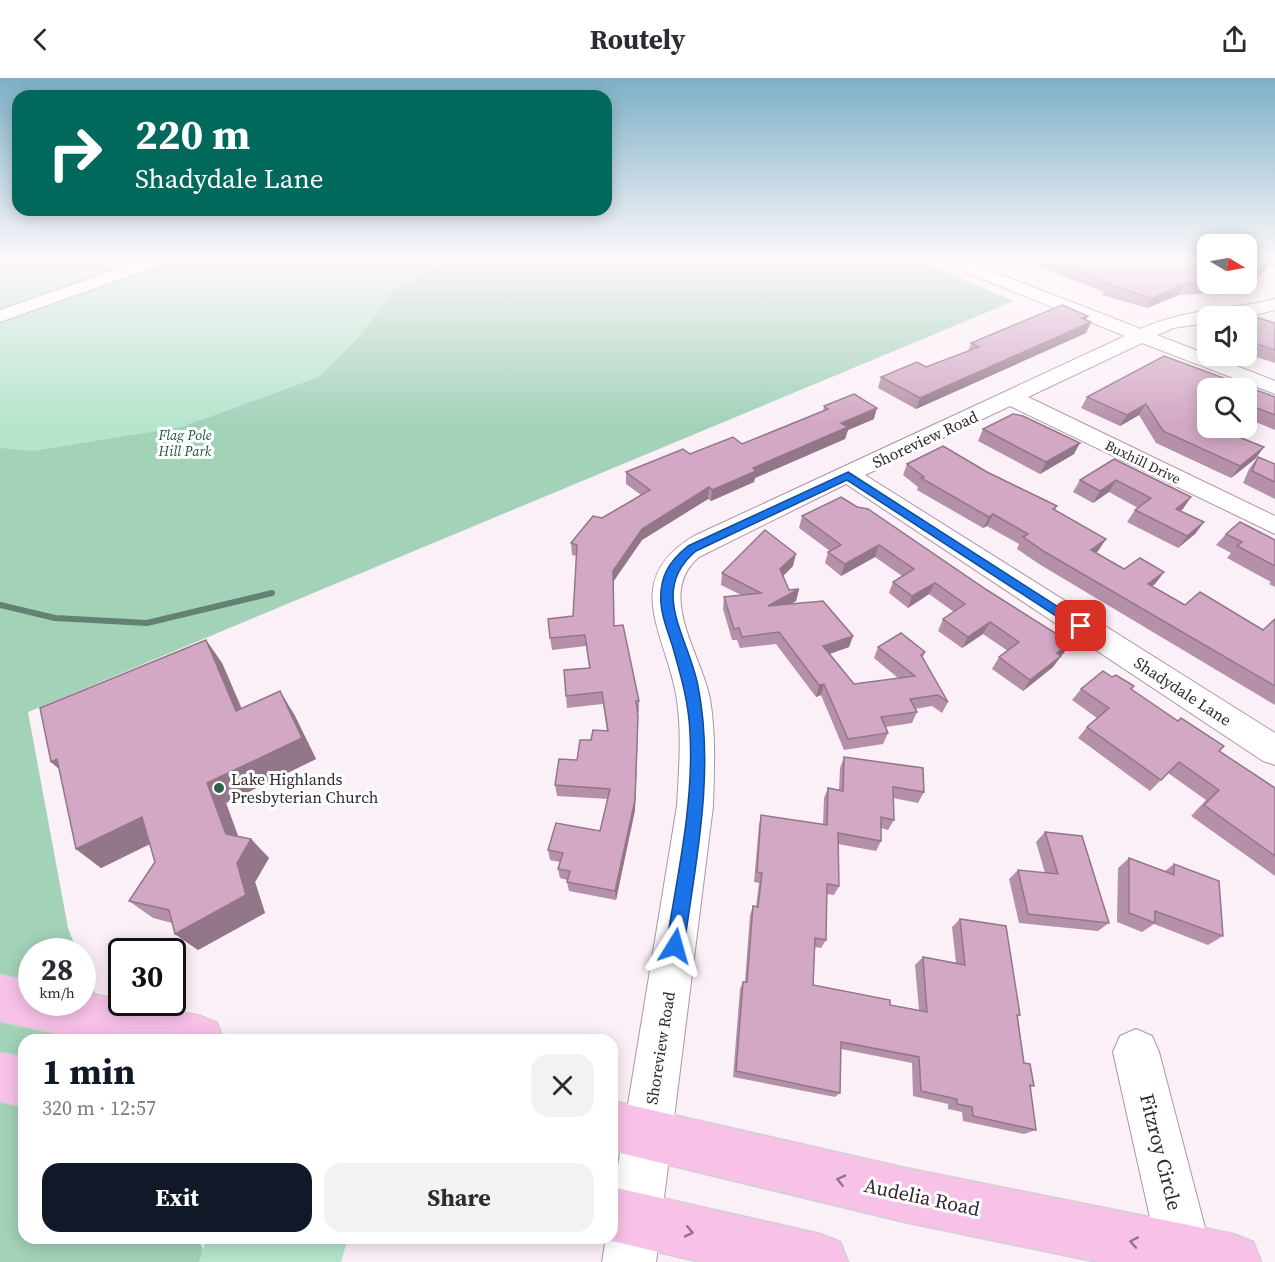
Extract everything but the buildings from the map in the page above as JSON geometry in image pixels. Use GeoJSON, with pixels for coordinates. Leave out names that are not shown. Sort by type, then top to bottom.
{"type":"FeatureCollection","features":[{"type":"Feature","properties":{"kind":"main road"},"geometry":{"type":"LineString","coordinates":[[0,998],[107,1030],[144,1034]]}},
{"type":"Feature","properties":{"kind":"main road"},"geometry":{"type":"LineString","coordinates":[[0,1077],[18,1081]]}},
{"type":"Feature","properties":{"kind":"main road","name":"Audelia Road"},"geometry":{"type":"LineString","coordinates":[[630,1130],[905,1195],[1202,1259]]}},
{"type":"Feature","properties":{"kind":"main road"},"geometry":{"type":"LineString","coordinates":[[625,1232],[820,1262]]}},
{"type":"Feature","properties":{"kind":"street"},"geometry":{"type":"LineString","coordinates":[[1087,314],[1275,388]]}},
{"type":"Feature","properties":{"kind":"street","name":"Shoreview Road"},"geometry":{"type":"LineString","coordinates":[[625,1232],[630,1130],[695,806],[698,733],[691,684],[668,610],[666,591],[670,573],[678,560],[703,542],[1168,323],[1221,314]]}},
{"type":"Feature","properties":{"kind":"street","name":"Buxhill Drive"},"geometry":{"type":"LineString","coordinates":[[1012,398],[1275,526]]}},
{"type":"Feature","properties":{"kind":"street","name":"Shadydale Lane"},"geometry":{"type":"LineString","coordinates":[[848,475],[1275,751]]}},
{"type":"Feature","properties":{"kind":"street","name":"Fitzroy Circle"},"geometry":{"type":"LineString","coordinates":[[1136,1052],[1202,1259]]}},
{"type":"Feature","properties":{"kind":"green space","name":"Flag Pole Hill Park"},"geometry":{"type":"Polygon","coordinates":[[[0,314],[818,314],[432,540],[0,724],[0,314]]]}},
{"type":"Feature","properties":{"kind":"green space","name":"Flag Pole Hill Park"},"geometry":{"type":"Polygon","coordinates":[[[376,314],[982,314],[28,712],[68,928],[72,938],[18,938],[18,1016],[96,1016],[96,995],[112,1034],[18,1034],[18,1244],[200,1244],[203,1250],[199,1262],[0,1262],[0,448],[33,451],[182,427],[319,377],[361,335],[376,314]]]}},
{"type":"Feature","properties":{"kind":"green space"},"geometry":{"type":"Polygon","coordinates":[[[205,1244],[346,1244],[341,1262],[199,1262],[205,1244]]]}},
{"type":"Feature","properties":{"kind":"waterway"},"geometry":{"type":"LineString","coordinates":[[0,605],[55,618],[147,623],[272,593]]}},
{"type":"Feature","properties":{"kind":"place","name":"Lake Highlands Presbyterian Church"},"geometry":{"type":"Point","coordinates":[219,788]}},
{"type":"Feature","properties":{"kind":"route"},"geometry":{"type":"LineString","coordinates":[[675,946],[695,806],[698,733],[691,684],[668,610],[666,591],[670,573],[678,560],[692,548],[848,475],[1081,626]]}}]}
